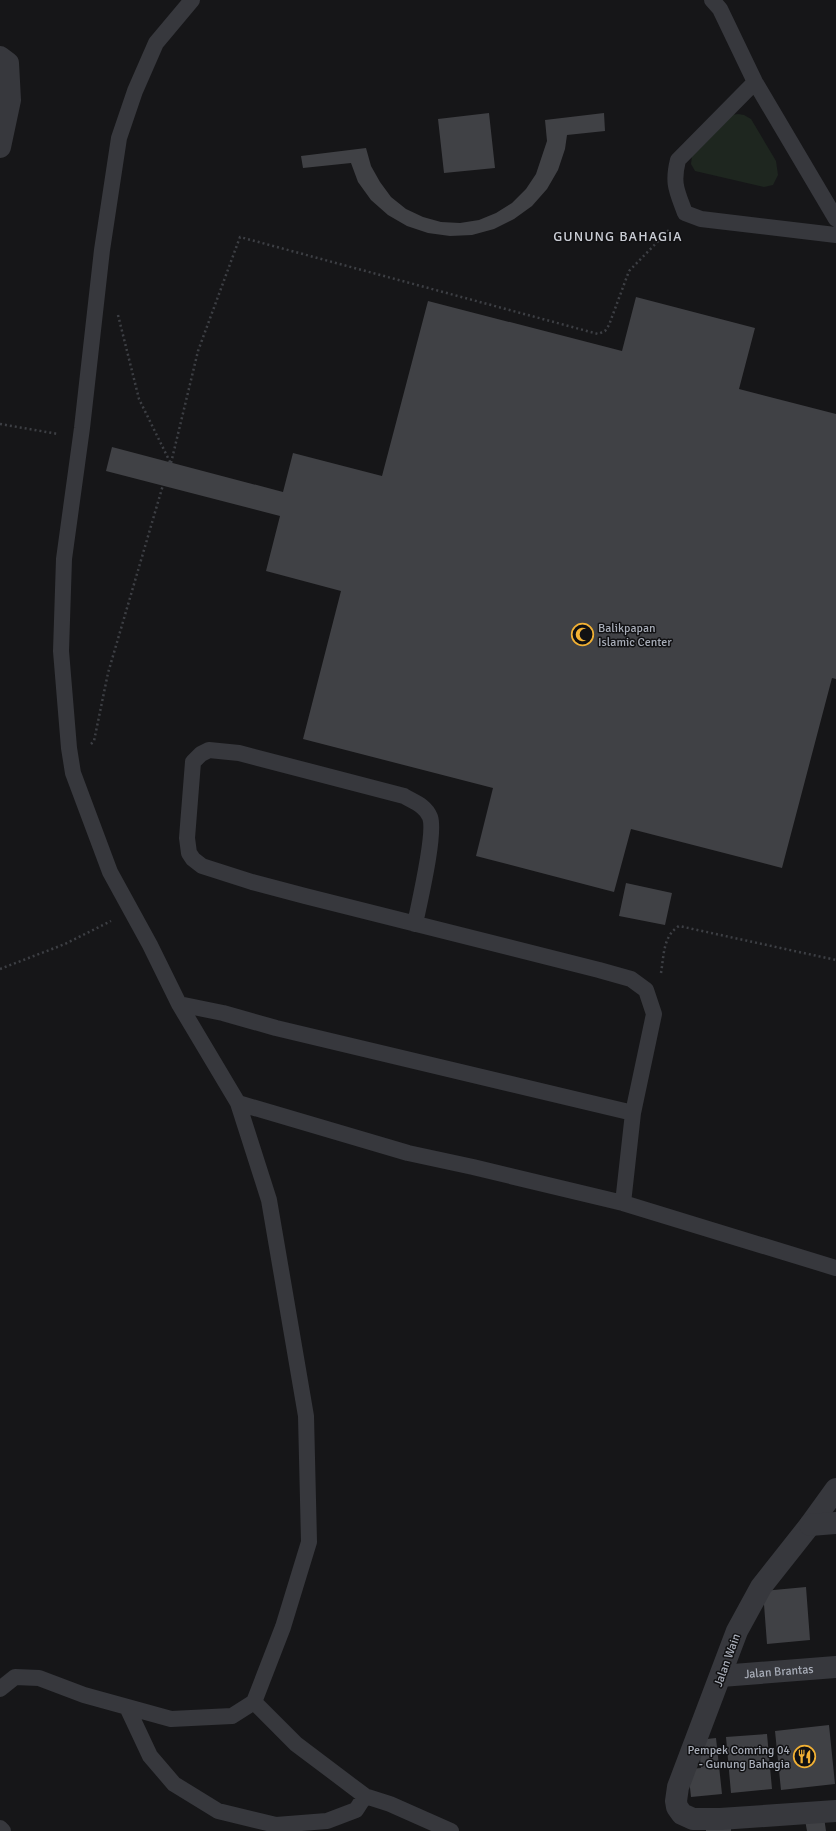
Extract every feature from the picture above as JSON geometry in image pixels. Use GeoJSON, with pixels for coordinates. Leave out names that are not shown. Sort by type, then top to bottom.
{"type":"FeatureCollection","features":[{"type":"Feature","properties":{"kind":"street"},"geometry":{"type":"LineString","coordinates":[[0,57],[8,63],[10,100],[0,147]]}},
{"type":"Feature","properties":{"kind":"street","name":"Jalan Wain"},"geometry":{"type":"LineString","coordinates":[[836,1489],[810,1525],[761,1587],[737,1631],[678,1787],[676,1801],[677,1807],[682,1814],[693,1819],[720,1819],[836,1811]]}},
{"type":"Feature","properties":{"kind":"street"},"geometry":{"type":"LineString","coordinates":[[810,1525],[836,1523]]}},
{"type":"Feature","properties":{"kind":"street","name":"Jalan Brantas"},"geometry":{"type":"LineString","coordinates":[[721,1676],[836,1667]]}},
{"type":"Feature","properties":{"kind":"lane"},"geometry":{"type":"LineString","coordinates":[[0,1689],[15,1677],[39,1678],[84,1695],[171,1719],[232,1716],[254,1702],[283,1627],[309,1542],[306,1416],[269,1200],[238,1103],[179,1004],[150,945],[110,872],[73,774],[69,748],[61,651],[64,559],[102,250],[119,138],[135,92],[156,43],[192,0]]}},
{"type":"Feature","properties":{"kind":"lane"},"geometry":{"type":"LineString","coordinates":[[712,0],[720,9],[755,82],[836,219]]}},
{"type":"Feature","properties":{"kind":"lane"},"geometry":{"type":"LineString","coordinates":[[755,82],[678,160],[674,175],[676,189],[685,213],[701,219],[836,235]]}},
{"type":"Feature","properties":{"kind":"lane"},"geometry":{"type":"LineString","coordinates":[[415,924],[432,834],[430,818],[424,806],[404,796],[239,753],[208,750],[201,754],[193,762],[187,838],[189,853],[193,859],[202,866],[252,882],[415,924],[606,972],[631,979],[646,990],[654,1014],[633,1113],[623,1203]]}},
{"type":"Feature","properties":{"kind":"lane"},"geometry":{"type":"LineString","coordinates":[[179,1004],[223,1013],[276,1028],[633,1113]]}},
{"type":"Feature","properties":{"kind":"lane"},"geometry":{"type":"LineString","coordinates":[[238,1103],[408,1153],[623,1203],[836,1268]]}},
{"type":"Feature","properties":{"kind":"lane"},"geometry":{"type":"LineString","coordinates":[[254,1702],[296,1744],[365,1796],[390,1804],[451,1831]]}},
{"type":"Feature","properties":{"kind":"lane"},"geometry":{"type":"LineString","coordinates":[[127,1707],[150,1756],[174,1784],[218,1811],[276,1825],[327,1821],[356,1810],[365,1796]]}},
{"type":"Feature","properties":{"kind":"lane"},"geometry":{"type":"LineString","coordinates":[[0,1828],[3,1831]]}},
{"type":"Feature","properties":{"kind":"path"},"geometry":{"type":"LineString","coordinates":[[117,310],[140,399],[170,463],[198,351],[240,237],[598,334],[605,331],[609,325],[629,271],[685,213]]}},
{"type":"Feature","properties":{"kind":"path"},"geometry":{"type":"LineString","coordinates":[[0,424],[80,438]]}},
{"type":"Feature","properties":{"kind":"path"},"geometry":{"type":"LineString","coordinates":[[73,774],[94,741],[108,673],[163,485]]}},
{"type":"Feature","properties":{"kind":"path"},"geometry":{"type":"LineString","coordinates":[[0,970],[65,944],[131,911]]}},
{"type":"Feature","properties":{"kind":"path"},"geometry":{"type":"LineString","coordinates":[[661,975],[668,936],[679,926],[836,960]]}},
{"type":"Feature","properties":{"kind":"shaded area"},"geometry":{"type":"Polygon","coordinates":[[[731,115],[744,115],[751,119],[776,161],[778,175],[773,185],[764,187],[695,171],[691,164],[692,156],[731,115]]]}},
{"type":"Feature","properties":{"kind":"building"},"geometry":{"type":"Polygon","coordinates":[[[489,113],[495,168],[444,173],[438,119],[489,113]]]}},
{"type":"Feature","properties":{"kind":"building"},"geometry":{"type":"Polygon","coordinates":[[[604,113],[605,131],[567,135],[565,149],[558,170],[547,189],[532,206],[514,219],[494,229],[472,235],[450,236],[428,233],[407,226],[388,215],[371,200],[358,182],[351,163],[303,168],[301,156],[366,148],[371,166],[380,182],[391,197],[406,209],[423,217],[441,222],[460,223],[479,220],[496,213],[512,203],[526,189],[536,174],[547,141],[545,120],[604,113]]]}},
{"type":"Feature","properties":{"kind":"building","name":"Balikpapan Islamic Center"},"geometry":{"type":"Polygon","coordinates":[[[636,297],[755,328],[739,389],[836,414],[836,679],[832,678],[782,868],[631,829],[614,892],[476,856],[493,788],[303,739],[341,591],[266,571],[280,516],[106,471],[112,447],[283,492],[293,453],[382,476],[428,301],[622,351],[636,297]]]}},
{"type":"Feature","properties":{"kind":"building"},"geometry":{"type":"Polygon","coordinates":[[[626,883],[672,893],[665,925],[619,916],[626,883]]]}},
{"type":"Feature","properties":{"kind":"building"},"geometry":{"type":"Polygon","coordinates":[[[806,1587],[810,1640],[767,1644],[763,1591],[806,1587]]]}},
{"type":"Feature","properties":{"kind":"building","name":"Pempek Comring 04 - Gunung Bahagia"},"geometry":{"type":"Polygon","coordinates":[[[829,1725],[835,1784],[781,1790],[775,1731],[829,1725]]]}},
{"type":"Feature","properties":{"kind":"building"},"geometry":{"type":"Polygon","coordinates":[[[767,1734],[772,1789],[731,1793],[726,1737],[767,1734]]]}},
{"type":"Feature","properties":{"kind":"building"},"geometry":{"type":"Polygon","coordinates":[[[716,1738],[722,1794],[691,1797],[688,1769],[701,1768],[698,1740],[716,1738]]]}},
{"type":"Feature","properties":{"kind":"building"},"geometry":{"type":"Polygon","coordinates":[[[824,1817],[826,1831],[807,1831],[805,1820],[824,1817]]]}},
{"type":"Feature","properties":{"kind":"building"},"geometry":{"type":"Polygon","coordinates":[[[731,1827],[731,1831],[706,1831],[706,1830],[731,1827]]]}},
{"type":"Feature","properties":{"kind":"place","name":"Balikpapan Islamic Center"},"geometry":{"type":"Point","coordinates":[583,635]}},
{"type":"Feature","properties":{"kind":"place","name":"Pempek Comring 04 - Gunung Bahagia"},"geometry":{"type":"Point","coordinates":[805,1757]}},
{"type":"Feature","properties":{"kind":"district","name":"GUNUNG BAHAGIA"},"geometry":{"type":"Point","coordinates":[618,236]}}]}
